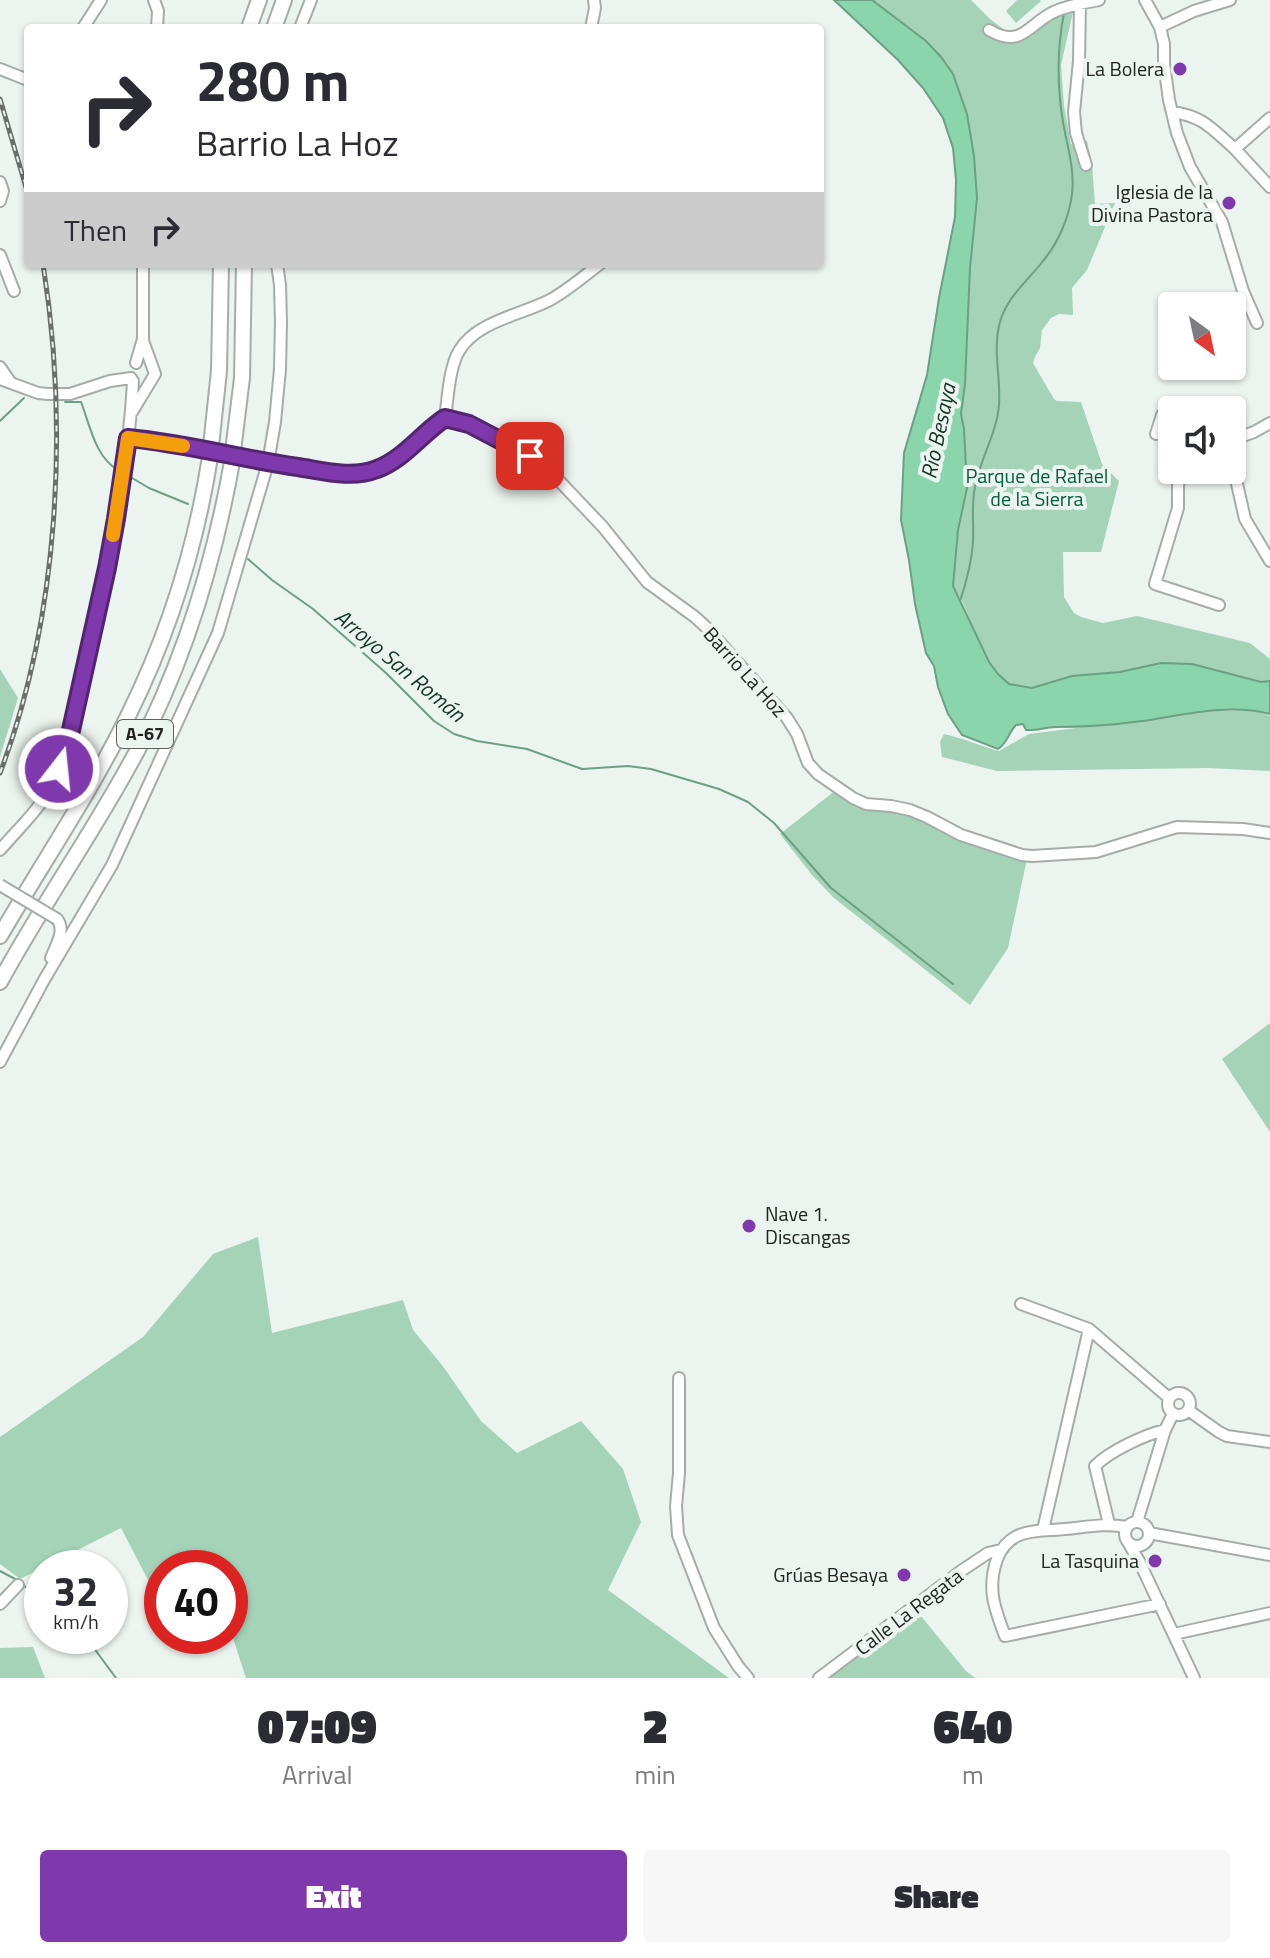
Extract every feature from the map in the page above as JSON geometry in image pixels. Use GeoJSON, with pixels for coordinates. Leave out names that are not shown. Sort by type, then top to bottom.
{"type":"FeatureCollection","features":[{"type":"Feature","properties":{"kind":"highway"},"geometry":{"type":"LineString","coordinates":[[250,24],[259,0]]}},
{"type":"Feature","properties":{"kind":"highway"},"geometry":{"type":"LineString","coordinates":[[275,24],[284,0]]}},
{"type":"Feature","properties":{"kind":"highway","name":"A-67"},"geometry":{"type":"LineString","coordinates":[[0,936],[99,771],[139,693],[185,569],[211,452],[219,360],[221,268]]}},
{"type":"Feature","properties":{"kind":"highway","name":"A-67"},"geometry":{"type":"LineString","coordinates":[[0,982],[128,766],[187,637],[206,579],[233,456],[242,368],[244,268]]}},
{"type":"Feature","properties":{"kind":"street"},"geometry":{"type":"LineString","coordinates":[[86,24],[101,0]]}},
{"type":"Feature","properties":{"kind":"street"},"geometry":{"type":"LineString","coordinates":[[154,0],[158,11],[157,24]]}},
{"type":"Feature","properties":{"kind":"street"},"geometry":{"type":"LineString","coordinates":[[302,24],[311,0]]}},
{"type":"Feature","properties":{"kind":"street"},"geometry":{"type":"LineString","coordinates":[[592,24],[594,0]]}},
{"type":"Feature","properties":{"kind":"street"},"geometry":{"type":"LineString","coordinates":[[1047,0],[1055,11]]}},
{"type":"Feature","properties":{"kind":"street"},"geometry":{"type":"LineString","coordinates":[[989,30],[999,36],[1022,35],[1055,11],[1099,0]]}},
{"type":"Feature","properties":{"kind":"street"},"geometry":{"type":"LineString","coordinates":[[1145,0],[1160,27],[1177,133],[1190,167],[1222,222],[1243,291],[1257,323]]}},
{"type":"Feature","properties":{"kind":"street"},"geometry":{"type":"LineString","coordinates":[[1160,27],[1194,11],[1230,0]]}},
{"type":"Feature","properties":{"kind":"street"},"geometry":{"type":"LineString","coordinates":[[1075,6],[1079,61],[1074,112],[1076,133],[1086,165]]}},
{"type":"Feature","properties":{"kind":"street"},"geometry":{"type":"LineString","coordinates":[[0,69],[24,78]]}},
{"type":"Feature","properties":{"kind":"street"},"geometry":{"type":"LineString","coordinates":[[1172,112],[1199,118],[1235,149],[1270,187]]}},
{"type":"Feature","properties":{"kind":"street"},"geometry":{"type":"LineString","coordinates":[[1235,149],[1270,118]]}},
{"type":"Feature","properties":{"kind":"street"},"geometry":{"type":"LineString","coordinates":[[0,182],[3,191],[0,201]]}},
{"type":"Feature","properties":{"kind":"street"},"geometry":{"type":"LineString","coordinates":[[0,255],[14,291]]}},
{"type":"Feature","properties":{"kind":"street"},"geometry":{"type":"LineString","coordinates":[[131,414],[155,374],[143,339],[143,268]]}},
{"type":"Feature","properties":{"kind":"street"},"geometry":{"type":"LineString","coordinates":[[0,1062],[112,865],[218,633],[268,463],[275,422],[280,369],[278,268]]}},
{"type":"Feature","properties":{"kind":"street"},"geometry":{"type":"LineString","coordinates":[[128,438],[335,473],[361,474],[380,468],[396,459],[445,418],[454,365],[467,342],[490,325],[569,289],[595,268]]}},
{"type":"Feature","properties":{"kind":"street"},"geometry":{"type":"LineString","coordinates":[[0,850],[52,786],[69,739],[107,568],[128,438],[133,372],[143,339]]}},
{"type":"Feature","properties":{"kind":"street"},"geometry":{"type":"LineString","coordinates":[[0,367],[6,381],[38,393],[70,394],[133,372],[142,360],[150,363]]}},
{"type":"Feature","properties":{"kind":"street"},"geometry":{"type":"LineString","coordinates":[[133,372],[139,385],[148,384]]}},
{"type":"Feature","properties":{"kind":"street","name":"Barrio La Hoz"},"geometry":{"type":"LineString","coordinates":[[445,418],[469,424],[530,456],[559,479],[647,582],[695,617],[787,718],[808,763],[833,785],[859,801],[910,810],[961,835],[1032,856],[1104,850],[1177,827],[1270,833]]}},
{"type":"Feature","properties":{"kind":"street"},"geometry":{"type":"LineString","coordinates":[[1246,435],[1270,423]]}},
{"type":"Feature","properties":{"kind":"street"},"geometry":{"type":"LineString","coordinates":[[1156,434],[1158,428]]}},
{"type":"Feature","properties":{"kind":"street"},"geometry":{"type":"LineString","coordinates":[[1178,484],[1178,508],[1155,584],[1219,605]]}},
{"type":"Feature","properties":{"kind":"street"},"geometry":{"type":"LineString","coordinates":[[1237,484],[1245,519],[1270,561]]}},
{"type":"Feature","properties":{"kind":"street"},"geometry":{"type":"LineString","coordinates":[[0,885],[57,919],[77,924]]}},
{"type":"Feature","properties":{"kind":"street"},"geometry":{"type":"LineString","coordinates":[[44,980],[61,932],[57,919]]}},
{"type":"Feature","properties":{"kind":"street"},"geometry":{"type":"LineString","coordinates":[[1021,1304],[1089,1329],[1169,1398]]}},
{"type":"Feature","properties":{"kind":"street"},"geometry":{"type":"LineString","coordinates":[[1043,1530],[1089,1329]]}},
{"type":"Feature","properties":{"kind":"street"},"geometry":{"type":"LineString","coordinates":[[679,1378],[678,1535],[714,1628],[748,1678]]}},
{"type":"Feature","properties":{"kind":"street"},"geometry":{"type":"LineString","coordinates":[[1179,1393],[1186,1395],[1190,1402],[1188,1410],[1180,1415],[1173,1414],[1168,1409],[1169,1398],[1179,1393]]}},
{"type":"Feature","properties":{"kind":"street"},"geometry":{"type":"LineString","coordinates":[[1188,1410],[1227,1436],[1270,1442]]}},
{"type":"Feature","properties":{"kind":"street"},"geometry":{"type":"LineString","coordinates":[[1137,1522],[1165,1430],[1173,1414]]}},
{"type":"Feature","properties":{"kind":"street"},"geometry":{"type":"LineString","coordinates":[[1109,1524],[1095,1466],[1150,1434],[1165,1430]]}},
{"type":"Feature","properties":{"kind":"street"},"geometry":{"type":"LineString","coordinates":[[1149,1533],[1144,1524],[1137,1522],[1129,1524],[1125,1535],[1133,1544],[1194,1678]]}},
{"type":"Feature","properties":{"kind":"street","name":"Calle La Regata"},"geometry":{"type":"LineString","coordinates":[[819,1678],[961,1571],[988,1553],[1001,1550],[1018,1535],[1109,1524],[1127,1527]]}},
{"type":"Feature","properties":{"kind":"street"},"geometry":{"type":"LineString","coordinates":[[1133,1544],[1145,1543],[1149,1533]]}},
{"type":"Feature","properties":{"kind":"street"},"geometry":{"type":"LineString","coordinates":[[1149,1533],[1270,1555]]}},
{"type":"Feature","properties":{"kind":"street"},"geometry":{"type":"LineString","coordinates":[[1001,1550],[991,1582],[998,1619],[1005,1636],[1160,1604]]}},
{"type":"Feature","properties":{"kind":"street"},"geometry":{"type":"LineString","coordinates":[[0,1604],[18,1585]]}},
{"type":"Feature","properties":{"kind":"street"},"geometry":{"type":"LineString","coordinates":[[1174,1634],[1270,1613]]}},
{"type":"Feature","properties":{"kind":"green space","name":"Parque de Rafael de la Sierra"},"geometry":{"type":"Polygon","coordinates":[[[872,0],[971,0],[1019,41],[1057,15],[1073,12],[1061,65],[1071,144],[1087,141],[1095,204],[1115,203],[1087,270],[1072,288],[1073,315],[1059,314],[1051,318],[1042,330],[1040,348],[1033,363],[1054,399],[1081,402],[1102,464],[1119,481],[1101,552],[1063,552],[1064,597],[1074,613],[1103,623],[1137,616],[1250,643],[1270,659],[1270,681],[1261,682],[1192,664],[1161,663],[1120,672],[1072,676],[1032,688],[1010,684],[986,658],[953,586],[958,530],[967,488],[961,414],[977,198],[972,140],[950,69],[924,40],[872,0]]]}},
{"type":"Feature","properties":{"kind":"green space"},"geometry":{"type":"Polygon","coordinates":[[[1017,0],[1041,1],[1016,23],[1006,11],[1017,0]]]}},
{"type":"Feature","properties":{"kind":"green space"},"geometry":{"type":"Polygon","coordinates":[[[0,669],[18,698],[0,757],[0,669]]]}},
{"type":"Feature","properties":{"kind":"green space"},"geometry":{"type":"Polygon","coordinates":[[[1252,710],[1270,716],[1270,771],[1208,768],[997,771],[942,757],[940,742],[944,734],[999,751],[1029,734],[1211,711],[1252,710]]]}},
{"type":"Feature","properties":{"kind":"green space"},"geometry":{"type":"Polygon","coordinates":[[[836,790],[917,815],[1027,859],[1008,948],[970,1005],[834,898],[780,834],[836,790]]]}},
{"type":"Feature","properties":{"kind":"green space"},"geometry":{"type":"Polygon","coordinates":[[[1270,1023],[1270,1132],[1222,1059],[1270,1023]]]}},
{"type":"Feature","properties":{"kind":"green space"},"geometry":{"type":"Polygon","coordinates":[[[258,1237],[272,1333],[403,1300],[413,1330],[481,1421],[517,1453],[581,1421],[623,1469],[641,1522],[608,1590],[729,1678],[246,1678],[238,1654],[248,1654],[248,1550],[144,1550],[144,1572],[121,1528],[77,1550],[24,1550],[24,1577],[20,1579],[0,1564],[0,1437],[143,1337],[213,1254],[258,1237]]]}},
{"type":"Feature","properties":{"kind":"green space"},"geometry":{"type":"Polygon","coordinates":[[[916,1610],[975,1678],[829,1678],[916,1610]]]}},
{"type":"Feature","properties":{"kind":"green space"},"geometry":{"type":"Polygon","coordinates":[[[24,1647],[24,1654],[36,1654],[45,1678],[0,1678],[0,1648],[24,1647]]]}},
{"type":"Feature","properties":{"kind":"water","name":"Río Besaya"},"geometry":{"type":"Polygon","coordinates":[[[834,0],[872,0],[926,41],[953,74],[967,114],[977,198],[961,414],[967,488],[958,530],[953,586],[989,662],[1009,684],[1032,688],[1072,676],[1120,672],[1161,663],[1192,664],[1261,682],[1270,681],[1270,714],[1222,710],[1120,724],[1030,730],[1026,730],[1023,724],[1016,725],[998,749],[962,735],[948,714],[934,666],[926,653],[901,520],[904,453],[927,375],[955,217],[953,148],[943,118],[923,88],[834,0]]]}},
{"type":"Feature","properties":{"kind":"waterway"},"geometry":{"type":"LineString","coordinates":[[960,601],[972,549],[975,487],[998,415],[999,326],[1011,299],[1053,246],[1071,203],[1072,176],[1059,81],[1064,13]]}},
{"type":"Feature","properties":{"kind":"waterway","name":"Arroyo San Román"},"geometry":{"type":"LineString","coordinates":[[0,421],[24,398]]}},
{"type":"Feature","properties":{"kind":"waterway","name":"Arroyo San Román"},"geometry":{"type":"LineString","coordinates":[[65,402],[81,402],[99,449],[118,470]]}},
{"type":"Feature","properties":{"kind":"waterway","name":"Arroyo San Román"},"geometry":{"type":"LineString","coordinates":[[127,475],[188,504]]}},
{"type":"Feature","properties":{"kind":"waterway","name":"Arroyo San Román"},"geometry":{"type":"LineString","coordinates":[[248,559],[313,609],[386,673],[434,721],[454,734],[527,749],[582,769],[628,766],[651,769],[719,789],[748,802],[774,823],[831,888],[953,984]]}},
{"type":"Feature","properties":{"kind":"waterway"},"geometry":{"type":"LineString","coordinates":[[0,1571],[17,1580]]}},
{"type":"Feature","properties":{"kind":"waterway"},"geometry":{"type":"LineString","coordinates":[[98,1654],[116,1678]]}},
{"type":"Feature","properties":{"kind":"railway"},"geometry":{"type":"LineString","coordinates":[[0,99],[24,180]]}},
{"type":"Feature","properties":{"kind":"railway"},"geometry":{"type":"LineString","coordinates":[[0,773],[20,713],[35,651],[53,522],[56,390],[44,268]]}},
{"type":"Feature","properties":{"kind":"slow traffic"},"geometry":{"type":"LineString","coordinates":[[113,535],[128,438],[183,446]]}},
{"type":"Feature","properties":{"kind":"place","name":"La Bolera"},"geometry":{"type":"Point","coordinates":[1180,69]}},
{"type":"Feature","properties":{"kind":"place","name":"Iglesia de la Divina Pastora"},"geometry":{"type":"Point","coordinates":[1229,203]}},
{"type":"Feature","properties":{"kind":"place","name":"Nave 1. Discangas"},"geometry":{"type":"Point","coordinates":[749,1226]}},
{"type":"Feature","properties":{"kind":"place","name":"La Tasquina"},"geometry":{"type":"Point","coordinates":[1155,1561]}},
{"type":"Feature","properties":{"kind":"place","name":"Grúas Besaya"},"geometry":{"type":"Point","coordinates":[904,1575]}},
{"type":"Feature","properties":{"kind":"route"},"geometry":{"type":"LineString","coordinates":[[59,769],[69,739],[107,568],[128,438],[268,463],[361,474],[396,459],[445,418],[469,424],[530,456]]}}]}
